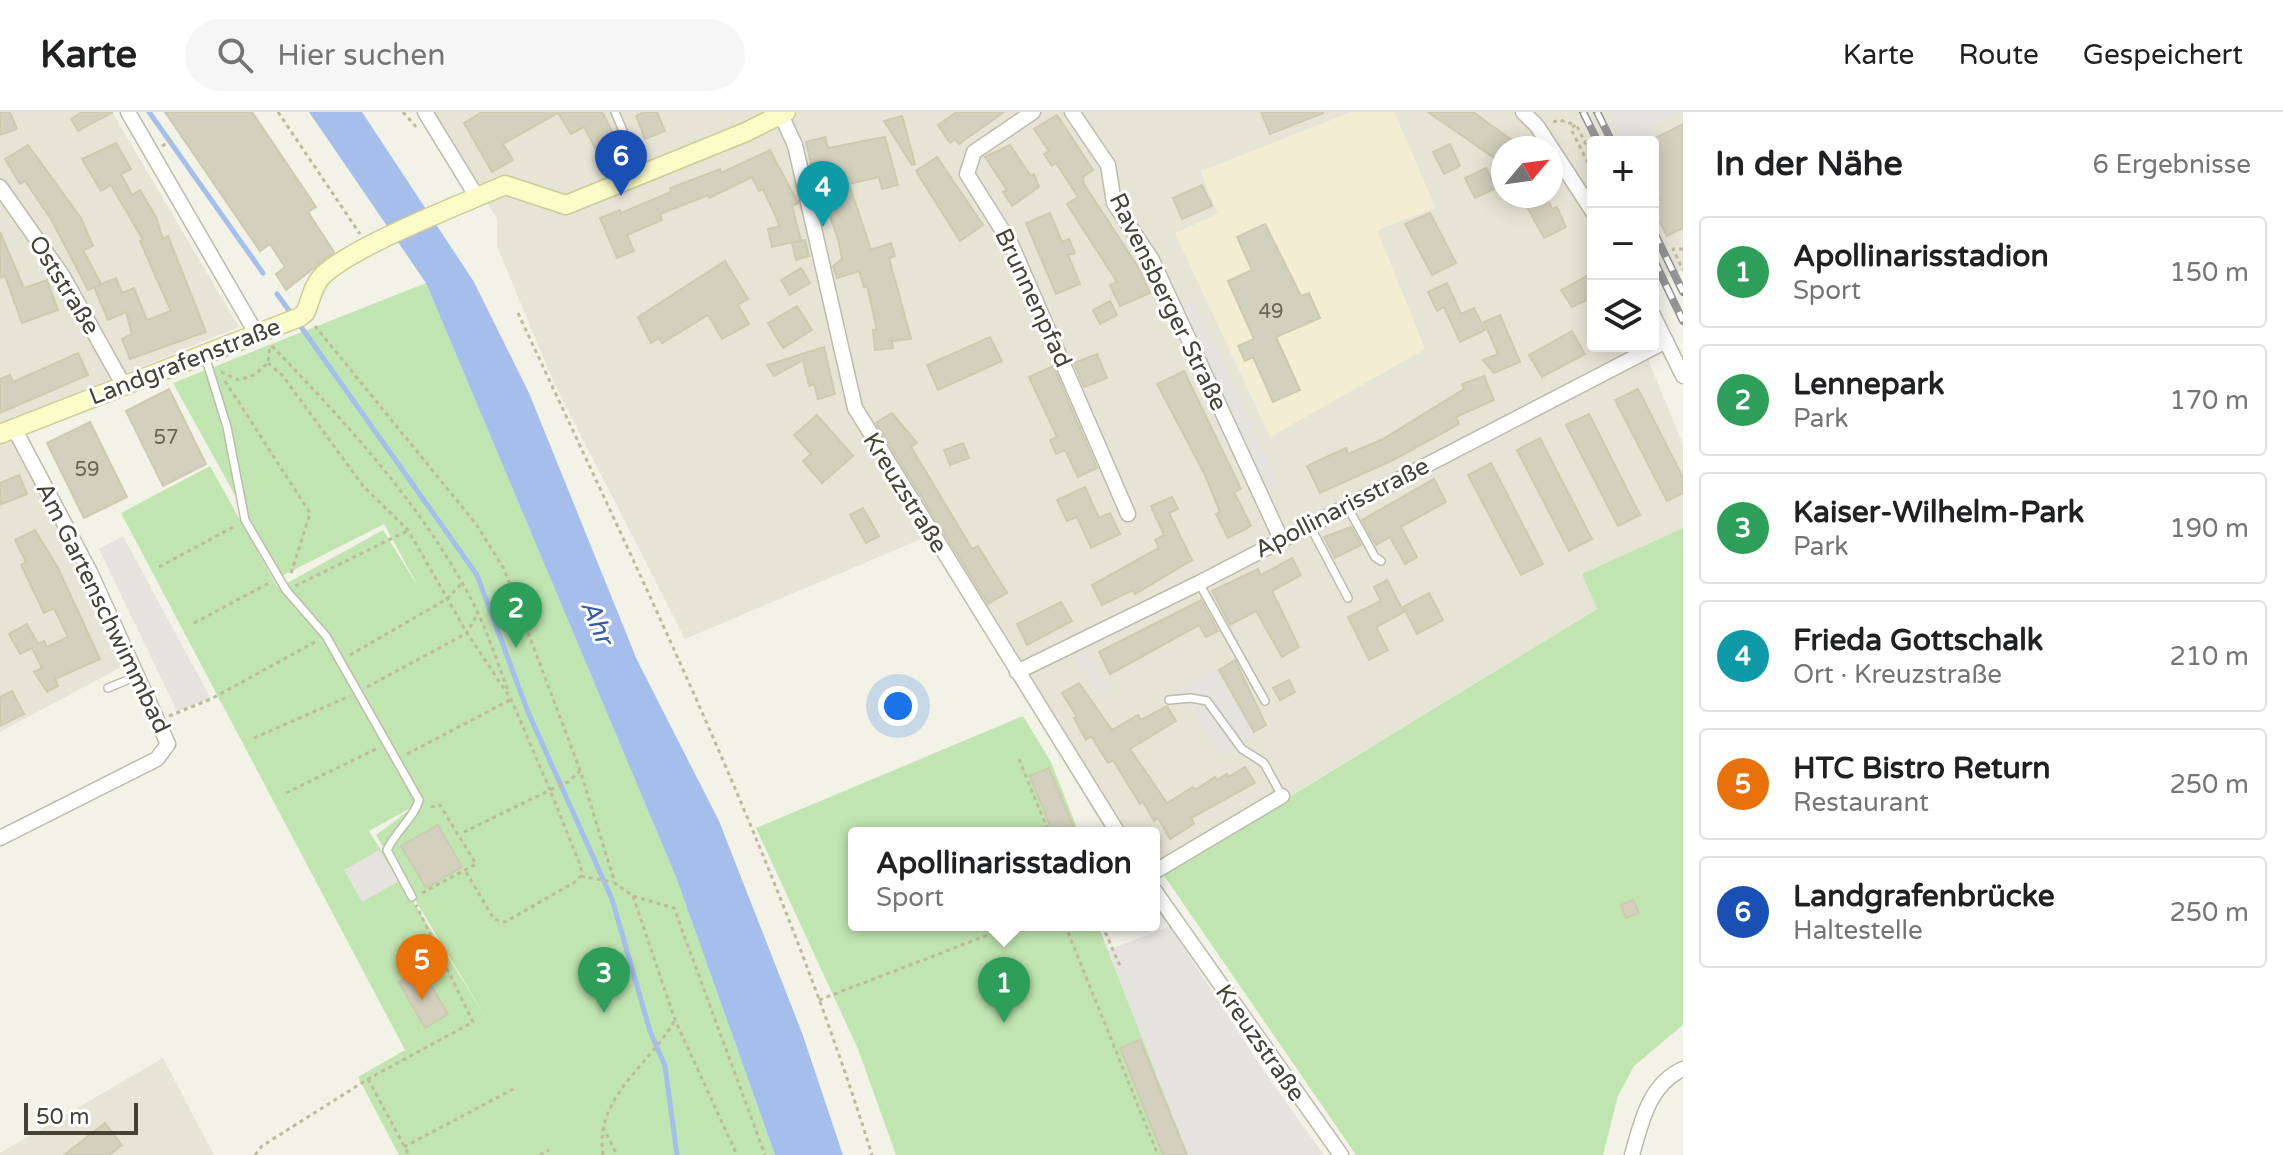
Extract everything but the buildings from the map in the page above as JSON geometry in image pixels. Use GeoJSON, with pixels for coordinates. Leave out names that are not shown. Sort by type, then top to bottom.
{"type":"FeatureCollection","features":[{"type":"Feature","properties":{"kind":"street"},"geometry":{"type":"LineString","coordinates":[[128,112],[256,333]]}},
{"type":"Feature","properties":{"kind":"street"},"geometry":{"type":"LineString","coordinates":[[425,112],[477,197]]}},
{"type":"Feature","properties":{"kind":"street","name":"Brunnenpfad"},"geometry":{"type":"LineString","coordinates":[[1033,112],[974,152],[967,174],[1011,244],[1128,514]]}},
{"type":"Feature","properties":{"kind":"street","name":"Ravensberger Straße"},"geometry":{"type":"LineString","coordinates":[[1072,112],[1108,165],[1114,203],[1152,260],[1281,539]]}},
{"type":"Feature","properties":{"kind":"street"},"geometry":{"type":"LineString","coordinates":[[1523,112],[1565,165],[1591,208]]}},
{"type":"Feature","properties":{"kind":"street","name":"Landgrafenstraße"},"geometry":{"type":"LineString","coordinates":[[7,431],[299,317],[323,275],[369,247],[505,185],[566,205],[783,113]]}},
{"type":"Feature","properties":{"kind":"street","name":"Kreuzstraße"},"geometry":{"type":"LineString","coordinates":[[783,113],[795,145],[855,408],[1114,827]]}},
{"type":"Feature","properties":{"kind":"street","name":"Oststraße"},"geometry":{"type":"LineString","coordinates":[[0,187],[62,275],[124,386]]}},
{"type":"Feature","properties":{"kind":"street"},"geometry":{"type":"LineString","coordinates":[[1659,327],[1683,376]]}},
{"type":"Feature","properties":{"kind":"street","name":"Apollinarisstraße"},"geometry":{"type":"LineString","coordinates":[[1017,672],[1199,583],[1666,341]]}},
{"type":"Feature","properties":{"kind":"street","name":"Am Gartenschwimmbad"},"geometry":{"type":"LineString","coordinates":[[0,838],[157,759],[168,744],[90,572],[7,431]]}},
{"type":"Feature","properties":{"kind":"street"},"geometry":{"type":"LineString","coordinates":[[1160,868],[1282,796]]}},
{"type":"Feature","properties":{"kind":"street","name":"Kreuzstraße"},"geometry":{"type":"LineString","coordinates":[[1160,899],[1341,1155]]}},
{"type":"Feature","properties":{"kind":"street"},"geometry":{"type":"LineString","coordinates":[[1632,1155],[1645,1111],[1656,1091],[1683,1069]]}},
{"type":"Feature","properties":{"kind":"lane"},"geometry":{"type":"LineString","coordinates":[[615,112],[641,175]]}},
{"type":"Feature","properties":{"kind":"lane"},"geometry":{"type":"LineString","coordinates":[[204,354],[227,427],[245,520],[286,590],[326,636],[419,800],[416,811],[397,828],[387,850],[412,897]]}},
{"type":"Feature","properties":{"kind":"lane"},"geometry":{"type":"LineString","coordinates":[[1347,506],[1375,557],[1381,561]]}},
{"type":"Feature","properties":{"kind":"lane"},"geometry":{"type":"LineString","coordinates":[[1309,524],[1348,598]]}},
{"type":"Feature","properties":{"kind":"lane"},"geometry":{"type":"LineString","coordinates":[[1199,583],[1265,701]]}},
{"type":"Feature","properties":{"kind":"lane"},"geometry":{"type":"LineString","coordinates":[[108,688],[137,676]]}},
{"type":"Feature","properties":{"kind":"lane"},"geometry":{"type":"LineString","coordinates":[[1169,700],[1191,698],[1207,701],[1242,749],[1264,763],[1282,796]]}},
{"type":"Feature","properties":{"kind":"path"},"geometry":{"type":"LineString","coordinates":[[278,112],[369,247]]}},
{"type":"Feature","properties":{"kind":"path"},"geometry":{"type":"LineString","coordinates":[[1560,120],[1573,125],[1587,149]]}},
{"type":"Feature","properties":{"kind":"path"},"geometry":{"type":"LineString","coordinates":[[1573,125],[1571,129],[1587,161]]}},
{"type":"Feature","properties":{"kind":"path"},"geometry":{"type":"LineString","coordinates":[[1683,249],[1673,249],[1683,270]]}},
{"type":"Feature","properties":{"kind":"path"},"geometry":{"type":"LineString","coordinates":[[518,313],[736,796],[840,1051],[872,1155]]}},
{"type":"Feature","properties":{"kind":"path"},"geometry":{"type":"LineString","coordinates":[[299,317],[476,524],[504,569],[580,770],[615,883]]}},
{"type":"Feature","properties":{"kind":"path"},"geometry":{"type":"LineString","coordinates":[[286,590],[310,513],[217,367],[225,375],[239,380],[254,375],[268,363],[270,344],[352,429],[422,520],[478,613],[550,790],[581,876]]}},
{"type":"Feature","properties":{"kind":"path"},"geometry":{"type":"LineString","coordinates":[[268,363],[283,376],[363,486],[408,530],[467,633],[511,699]]}},
{"type":"Feature","properties":{"kind":"path"},"geometry":{"type":"LineString","coordinates":[[159,567],[245,520]]}},
{"type":"Feature","properties":{"kind":"path"},"geometry":{"type":"LineString","coordinates":[[286,590],[408,530]]}},
{"type":"Feature","properties":{"kind":"path"},"geometry":{"type":"LineString","coordinates":[[194,623],[279,578]]}},
{"type":"Feature","properties":{"kind":"path"},"geometry":{"type":"LineString","coordinates":[[340,660],[447,599],[461,584]]}},
{"type":"Feature","properties":{"kind":"path"},"geometry":{"type":"LineString","coordinates":[[254,738],[359,692],[467,633],[478,613]]}},
{"type":"Feature","properties":{"kind":"path"},"geometry":{"type":"LineString","coordinates":[[158,721],[211,699],[326,636]]}},
{"type":"Feature","properties":{"kind":"path"},"geometry":{"type":"LineString","coordinates":[[395,760],[511,699]]}},
{"type":"Feature","properties":{"kind":"path"},"geometry":{"type":"LineString","coordinates":[[286,793],[386,744]]}},
{"type":"Feature","properties":{"kind":"path"},"geometry":{"type":"LineString","coordinates":[[1019,759],[1047,827]]}},
{"type":"Feature","properties":{"kind":"path"},"geometry":{"type":"LineString","coordinates":[[460,834],[568,782],[580,770]]}},
{"type":"Feature","properties":{"kind":"path"},"geometry":{"type":"LineString","coordinates":[[255,1155],[262,1146],[368,1079],[473,1022],[412,897],[466,872],[476,864],[440,805],[416,811]]}},
{"type":"Feature","properties":{"kind":"path"},"geometry":{"type":"LineString","coordinates":[[466,872],[494,919],[505,922],[581,876],[615,883],[633,896],[674,908],[765,1155]]}},
{"type":"Feature","properties":{"kind":"path"},"geometry":{"type":"LineString","coordinates":[[633,896],[675,1020],[735,1153]]}},
{"type":"Feature","properties":{"kind":"path"},"geometry":{"type":"LineString","coordinates":[[819,1000],[998,931]]}},
{"type":"Feature","properties":{"kind":"path"},"geometry":{"type":"LineString","coordinates":[[1067,931],[1158,1155]]}},
{"type":"Feature","properties":{"kind":"path"},"geometry":{"type":"LineString","coordinates":[[1105,931],[1121,968]]}},
{"type":"Feature","properties":{"kind":"path"},"geometry":{"type":"LineString","coordinates":[[603,1155],[600,1136],[612,1099],[664,1039],[675,1020]]}},
{"type":"Feature","properties":{"kind":"path"},"geometry":{"type":"LineString","coordinates":[[368,1079],[409,1155]]}},
{"type":"Feature","properties":{"kind":"path"},"geometry":{"type":"LineString","coordinates":[[404,1147],[515,1088]]}},
{"type":"Feature","properties":{"kind":"path"},"geometry":{"type":"LineString","coordinates":[[603,1127],[617,1155]]}},
{"type":"Feature","properties":{"kind":"path"},"geometry":{"type":"LineString","coordinates":[[540,1155],[549,1150]]}},
{"type":"Feature","properties":{"kind":"shaded area"},"geometry":{"type":"Polygon","coordinates":[[[0,112],[112,112],[239,327],[5,422],[125,665],[0,732],[0,112]]]}},
{"type":"Feature","properties":{"kind":"shaded area"},"geometry":{"type":"Polygon","coordinates":[[[431,112],[1352,112],[1201,172],[1218,214],[1377,230],[1435,207],[1394,112],[1683,112],[1683,270],[1659,282],[1659,136],[1587,136],[1587,352],[1647,352],[1683,444],[1683,528],[1583,574],[1598,608],[1160,875],[1160,827],[1103,827],[926,537],[685,639],[553,381],[497,246],[497,219],[431,112]]]}},
{"type":"Feature","properties":{"kind":"shaded area"},"geometry":{"type":"Polygon","coordinates":[[[1352,112],[1394,112],[1435,208],[1377,230],[1425,349],[1270,437],[1175,233],[1218,214],[1201,171],[1352,112]]]}},
{"type":"Feature","properties":{"kind":"shaded area"},"geometry":{"type":"Polygon","coordinates":[[[1610,112],[1680,112],[1655,125],[1658,134],[1654,136],[1622,136],[1610,112]]]}},
{"type":"Feature","properties":{"kind":"shaded area"},"geometry":{"type":"Polygon","coordinates":[[[1195,301],[1279,485],[1268,491],[1183,306],[1195,301]]]}},
{"type":"Feature","properties":{"kind":"shaded area"},"geometry":{"type":"Polygon","coordinates":[[[123,536],[211,699],[177,711],[99,549],[123,536]]]}},
{"type":"Feature","properties":{"kind":"shaded area"},"geometry":{"type":"Polygon","coordinates":[[[1084,651],[1111,692],[1101,698],[1074,658],[1084,651]]]}},
{"type":"Feature","properties":{"kind":"shaded area"},"geometry":{"type":"Polygon","coordinates":[[[1214,669],[1256,740],[1219,756],[1179,690],[1214,669]]]}},
{"type":"Feature","properties":{"kind":"shaded area"},"geometry":{"type":"Polygon","coordinates":[[[379,850],[399,881],[362,902],[344,870],[379,850]]]}},
{"type":"Feature","properties":{"kind":"shaded area"},"geometry":{"type":"Polygon","coordinates":[[[1170,926],[1265,1073],[1324,1155],[1188,1155],[1108,950],[1170,926]]]}},
{"type":"Feature","properties":{"kind":"shaded area"},"geometry":{"type":"Polygon","coordinates":[[[163,1058],[214,1155],[0,1155],[0,1153],[163,1058]]]}},
{"type":"Feature","properties":{"kind":"green space"},"geometry":{"type":"Polygon","coordinates":[[[426,283],[676,877],[775,1155],[399,1155],[358,1077],[405,1050],[121,513],[210,466],[278,588],[383,530],[419,588],[384,524],[280,577],[173,383],[426,283]],[[416,805],[369,831],[485,1016],[376,835],[416,805]]]}},
{"type":"Feature","properties":{"kind":"green space"},"geometry":{"type":"Polygon","coordinates":[[[1683,528],[1683,1025],[1634,1066],[1618,1096],[1603,1155],[1356,1155],[1163,874],[1597,609],[1582,574],[1683,528]]]}},
{"type":"Feature","properties":{"kind":"green space"},"geometry":{"type":"Polygon","coordinates":[[[1023,716],[1051,762],[1077,827],[848,827],[848,931],[1100,931],[1188,1155],[896,1155],[858,1049],[756,828],[1023,716]]]}},
{"type":"Feature","properties":{"kind":"water","name":"Ahr"},"geometry":{"type":"Polygon","coordinates":[[[309,112],[362,112],[474,282],[529,393],[637,660],[719,821],[802,1033],[843,1155],[775,1155],[676,877],[426,283],[309,112]]]}},
{"type":"Feature","properties":{"kind":"waterway"},"geometry":{"type":"LineString","coordinates":[[149,112],[263,273]]}},
{"type":"Feature","properties":{"kind":"waterway"},"geometry":{"type":"LineString","coordinates":[[277,294],[293,316]]}},
{"type":"Feature","properties":{"kind":"waterway"},"geometry":{"type":"LineString","coordinates":[[299,324],[477,575],[528,712],[612,899],[650,1031],[665,1066],[677,1155]]}},
{"type":"Feature","properties":{"kind":"railway"},"geometry":{"type":"LineString","coordinates":[[1583,112],[1595,136]]}},
{"type":"Feature","properties":{"kind":"railway"},"geometry":{"type":"LineString","coordinates":[[1597,112],[1609,136]]}},
{"type":"Feature","properties":{"kind":"railway"},"geometry":{"type":"LineString","coordinates":[[1659,242],[1683,292]]}},
{"type":"Feature","properties":{"kind":"railway"},"geometry":{"type":"LineString","coordinates":[[1659,271],[1683,321]]}},
{"type":"Feature","properties":{"kind":"place","name":"Landgrafenbrücke"},"geometry":{"type":"Point","coordinates":[621,196]}},
{"type":"Feature","properties":{"kind":"place","name":"Frieda Gottschalk"},"geometry":{"type":"Point","coordinates":[823,227]}},
{"type":"Feature","properties":{"kind":"place","name":"Lennepark"},"geometry":{"type":"Point","coordinates":[516,648]}},
{"type":"Feature","properties":{"kind":"place","name":"HTC Bistro Return"},"geometry":{"type":"Point","coordinates":[422,1000]}},
{"type":"Feature","properties":{"kind":"place","name":"Kaiser-Wilhelm-Park"},"geometry":{"type":"Point","coordinates":[604,1013]}},
{"type":"Feature","properties":{"kind":"place","name":"Apollinarisstadion"},"geometry":{"type":"Point","coordinates":[1004,1023]}}]}
